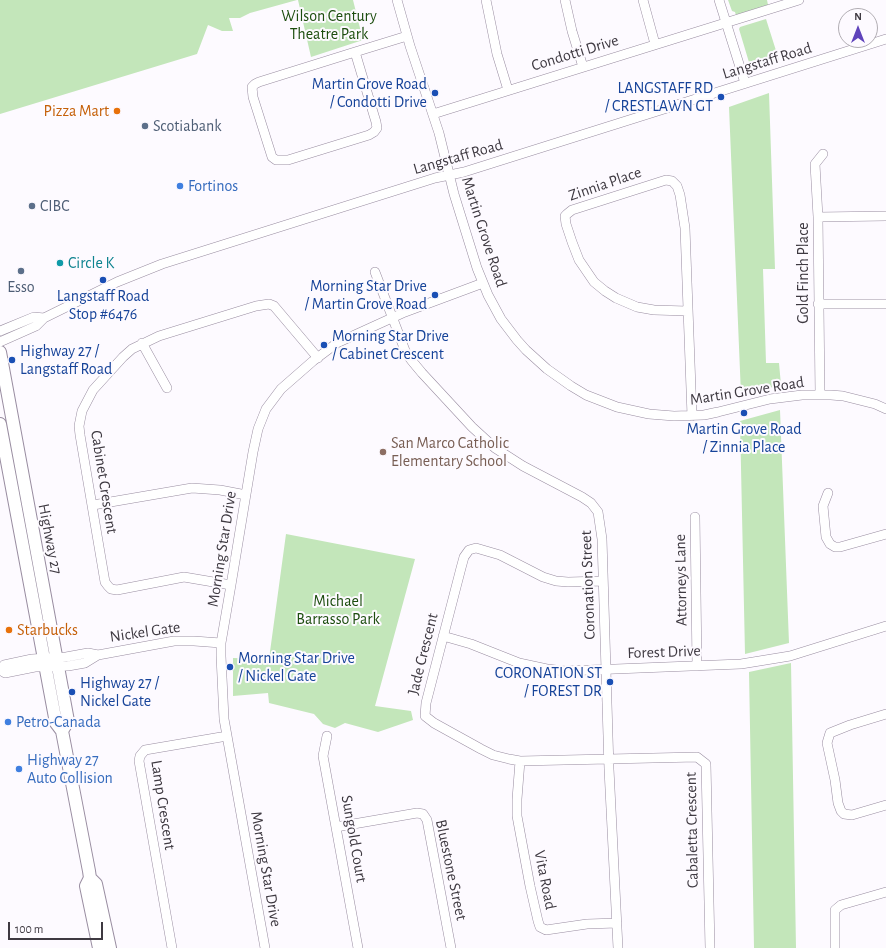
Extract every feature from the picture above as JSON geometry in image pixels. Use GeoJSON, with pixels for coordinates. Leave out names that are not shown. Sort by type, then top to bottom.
{"type":"FeatureCollection","features":[{"type":"Feature","properties":{"kind":"main road","name":"Highway 27"},"geometry":{"type":"LineString","coordinates":[[0,352],[51,662],[56,723],[62,731],[90,878],[96,884],[110,948]]}},
{"type":"Feature","properties":{"kind":"main road","name":"Highway 27"},"geometry":{"type":"LineString","coordinates":[[0,424],[51,662]]}},
{"type":"Feature","properties":{"kind":"main road","name":"Highway 27"},"geometry":{"type":"LineString","coordinates":[[90,878],[86,886],[99,948]]}},
{"type":"Feature","properties":{"kind":"street","name":"Martin Grove Road"},"geometry":{"type":"LineString","coordinates":[[398,0],[407,36],[433,114],[457,201],[483,283],[501,319],[517,340],[538,362],[556,377],[603,402],[634,412],[663,416],[692,416],[718,412],[785,396],[843,396],[875,404],[886,409]]}},
{"type":"Feature","properties":{"kind":"street"},"geometry":{"type":"LineString","coordinates":[[486,0],[497,54],[508,90]]}},
{"type":"Feature","properties":{"kind":"street"},"geometry":{"type":"LineString","coordinates":[[565,0],[572,31],[583,67]]}},
{"type":"Feature","properties":{"kind":"street"},"geometry":{"type":"LineString","coordinates":[[643,0],[655,44]]}},
{"type":"Feature","properties":{"kind":"street"},"geometry":{"type":"LineString","coordinates":[[719,0],[745,83]]}},
{"type":"Feature","properties":{"kind":"street","name":"Condotti Drive"},"geometry":{"type":"LineString","coordinates":[[433,114],[799,0]]}},
{"type":"Feature","properties":{"kind":"street"},"geometry":{"type":"LineString","coordinates":[[355,52],[376,122],[377,128],[374,132],[369,135],[288,160],[276,160],[272,157],[253,97],[252,87],[255,84],[355,52],[407,36]]}},
{"type":"Feature","properties":{"kind":"street","name":"Langstaff Road"},"geometry":{"type":"LineString","coordinates":[[0,342],[36,326],[44,318],[117,282],[162,264],[435,178],[464,172],[886,39]]}},
{"type":"Feature","properties":{"kind":"street","name":"Gold Finch Place"},"geometry":{"type":"LineString","coordinates":[[820,395],[818,217],[815,164],[823,154]]}},
{"type":"Feature","properties":{"kind":"street","name":"Zinnia Place"},"geometry":{"type":"LineString","coordinates":[[687,311],[654,310],[637,307],[616,298],[605,291],[594,282],[579,260],[566,224],[567,214],[572,210],[666,180],[675,183],[680,196],[684,224],[692,416]]}},
{"type":"Feature","properties":{"kind":"street"},"geometry":{"type":"LineString","coordinates":[[818,217],[886,216]]}},
{"type":"Feature","properties":{"kind":"street","name":"Coronation Street"},"geometry":{"type":"LineString","coordinates":[[375,272],[406,352],[412,361],[486,440],[509,458],[582,498],[596,508],[600,517],[608,759],[618,948]]}},
{"type":"Feature","properties":{"kind":"street","name":"Morning Star Drive"},"geometry":{"type":"LineString","coordinates":[[265,948],[227,736],[223,703],[221,643],[255,439],[263,416],[281,389],[337,343],[392,317],[483,283]]}},
{"type":"Feature","properties":{"kind":"street","name":"Cabinet Crescent"},"geometry":{"type":"LineString","coordinates":[[230,585],[184,577],[117,590],[111,589],[108,586],[106,582],[80,435],[79,426],[82,412],[89,397],[103,379],[132,348],[142,342],[159,336],[256,306],[269,304],[278,310],[318,358]]}},
{"type":"Feature","properties":{"kind":"street"},"geometry":{"type":"LineString","coordinates":[[818,304],[886,304]]}},
{"type":"Feature","properties":{"kind":"street","name":"Langstaff Road"},"geometry":{"type":"LineString","coordinates":[[0,331],[34,317],[44,318]]}},
{"type":"Feature","properties":{"kind":"street"},"geometry":{"type":"LineString","coordinates":[[142,342],[167,388]]}},
{"type":"Feature","properties":{"kind":"street"},"geometry":{"type":"LineString","coordinates":[[93,505],[192,488],[220,490],[246,495]]}},
{"type":"Feature","properties":{"kind":"street"},"geometry":{"type":"LineString","coordinates":[[828,493],[823,506],[826,537],[830,544],[835,547],[840,547],[886,534]]}},
{"type":"Feature","properties":{"kind":"street","name":"Attorneys Lane"},"geometry":{"type":"LineString","coordinates":[[695,517],[697,666]]}},
{"type":"Feature","properties":{"kind":"street","name":"Jade Crescent"},"geometry":{"type":"LineString","coordinates":[[603,581],[556,581],[543,577],[500,554],[476,548],[469,550],[462,562],[426,702],[425,716],[434,723],[500,758],[520,761],[608,759]]}},
{"type":"Feature","properties":{"kind":"street","name":"Forest Drive"},"geometry":{"type":"LineString","coordinates":[[443,636],[471,644],[519,663],[557,671],[742,664],[790,656],[886,626]]}},
{"type":"Feature","properties":{"kind":"street","name":"Nickel Gate"},"geometry":{"type":"LineString","coordinates":[[0,670],[4,665],[51,662],[68,666],[85,663],[98,654],[174,641],[221,643]]}},
{"type":"Feature","properties":{"kind":"street"},"geometry":{"type":"LineString","coordinates":[[886,714],[830,733],[827,744],[835,780],[838,804],[841,811],[844,814],[852,815],[886,805]]}},
{"type":"Feature","properties":{"kind":"street","name":"Lamp Crescent"},"geometry":{"type":"LineString","coordinates":[[172,948],[140,768],[140,756],[145,750],[227,736]]}},
{"type":"Feature","properties":{"kind":"street","name":"Sungold Court"},"geometry":{"type":"LineString","coordinates":[[327,736],[323,756],[358,948]]}},
{"type":"Feature","properties":{"kind":"street","name":"Cabaletta Crescent"},"geometry":{"type":"LineString","coordinates":[[608,759],[697,757],[706,764],[710,948]]}},
{"type":"Feature","properties":{"kind":"street","name":"Vita Road"},"geometry":{"type":"LineString","coordinates":[[520,761],[517,799],[518,816],[530,886],[540,927],[546,930],[587,924],[617,923]]}},
{"type":"Feature","properties":{"kind":"street","name":"Bluestone Street"},"geometry":{"type":"LineString","coordinates":[[336,827],[417,813],[423,814],[428,820],[451,948]]}},
{"type":"Feature","properties":{"kind":"street"},"geometry":{"type":"LineString","coordinates":[[835,948],[835,910],[841,906],[886,892]]}},
{"type":"Feature","properties":{"kind":"green space"},"geometry":{"type":"Polygon","coordinates":[[[0,0],[297,0],[250,13],[240,18],[229,18],[233,31],[222,31],[208,25],[197,54],[0,114],[0,0]]]}},
{"type":"Feature","properties":{"kind":"green space","name":"Wilson Century Theatre Park"},"geometry":{"type":"Polygon","coordinates":[[[298,0],[353,0],[363,40],[311,57],[298,0]]]}},
{"type":"Feature","properties":{"kind":"green space"},"geometry":{"type":"Polygon","coordinates":[[[728,0],[767,0],[768,5],[736,15],[735,12],[732,11],[728,0]]]}},
{"type":"Feature","properties":{"kind":"green space"},"geometry":{"type":"Polygon","coordinates":[[[766,19],[779,60],[751,69],[739,29],[740,27],[766,19]]]}},
{"type":"Feature","properties":{"kind":"green space"},"geometry":{"type":"Polygon","coordinates":[[[769,93],[775,269],[763,269],[766,363],[779,363],[781,385],[741,395],[729,107],[769,93]]]}},
{"type":"Feature","properties":{"kind":"green space"},"geometry":{"type":"Polygon","coordinates":[[[780,410],[789,643],[745,654],[740,421],[780,410]]]}},
{"type":"Feature","properties":{"kind":"green space","name":"Michael Barrasso Park"},"geometry":{"type":"Polygon","coordinates":[[[286,534],[415,559],[375,706],[411,711],[413,720],[378,732],[345,723],[335,728],[323,724],[314,714],[269,703],[268,693],[233,696],[233,658],[269,659],[286,534]]]}},
{"type":"Feature","properties":{"kind":"green space"},"geometry":{"type":"Polygon","coordinates":[[[791,663],[796,948],[754,948],[749,672],[791,663]]]}},
{"type":"Feature","properties":{"kind":"place","name":"Martin Grove Road / Condotti Drive"},"geometry":{"type":"Point","coordinates":[435,93]}},
{"type":"Feature","properties":{"kind":"place","name":"LANGSTAFF RD / CRESTLAWN GT"},"geometry":{"type":"Point","coordinates":[721,97]}},
{"type":"Feature","properties":{"kind":"place","name":"Pizza Mart"},"geometry":{"type":"Point","coordinates":[117,111]}},
{"type":"Feature","properties":{"kind":"place","name":"Scotiabank"},"geometry":{"type":"Point","coordinates":[145,126]}},
{"type":"Feature","properties":{"kind":"place","name":"Fortinos"},"geometry":{"type":"Point","coordinates":[180,186]}},
{"type":"Feature","properties":{"kind":"place","name":"CIBC"},"geometry":{"type":"Point","coordinates":[32,206]}},
{"type":"Feature","properties":{"kind":"place","name":"Circle K"},"geometry":{"type":"Point","coordinates":[60,263]}},
{"type":"Feature","properties":{"kind":"place","name":"Esso"},"geometry":{"type":"Point","coordinates":[21,271]}},
{"type":"Feature","properties":{"kind":"place","name":"Langstaff Road Stop #6476"},"geometry":{"type":"Point","coordinates":[103,280]}},
{"type":"Feature","properties":{"kind":"place","name":"Morning Star Drive / Martin Grove Road"},"geometry":{"type":"Point","coordinates":[435,295]}},
{"type":"Feature","properties":{"kind":"place","name":"Morning Star Drive / Cabinet Crescent"},"geometry":{"type":"Point","coordinates":[324,345]}},
{"type":"Feature","properties":{"kind":"place","name":"Highway 27 / Langstaff Road"},"geometry":{"type":"Point","coordinates":[12,360]}},
{"type":"Feature","properties":{"kind":"place","name":"Martin Grove Road / Zinnia Place"},"geometry":{"type":"Point","coordinates":[744,413]}},
{"type":"Feature","properties":{"kind":"place","name":"San Marco Catholic Elementary School"},"geometry":{"type":"Point","coordinates":[383,452]}},
{"type":"Feature","properties":{"kind":"place","name":"Starbucks"},"geometry":{"type":"Point","coordinates":[9,630]}},
{"type":"Feature","properties":{"kind":"place","name":"Morning Star Drive / Nickel Gate"},"geometry":{"type":"Point","coordinates":[230,667]}},
{"type":"Feature","properties":{"kind":"place","name":"CORONATION ST / FOREST DR"},"geometry":{"type":"Point","coordinates":[610,682]}},
{"type":"Feature","properties":{"kind":"place","name":"Highway 27 / Nickel Gate"},"geometry":{"type":"Point","coordinates":[72,692]}},
{"type":"Feature","properties":{"kind":"place","name":"Petro-Canada"},"geometry":{"type":"Point","coordinates":[8,722]}},
{"type":"Feature","properties":{"kind":"place","name":"Highway 27 Auto Collision"},"geometry":{"type":"Point","coordinates":[19,769]}}]}
